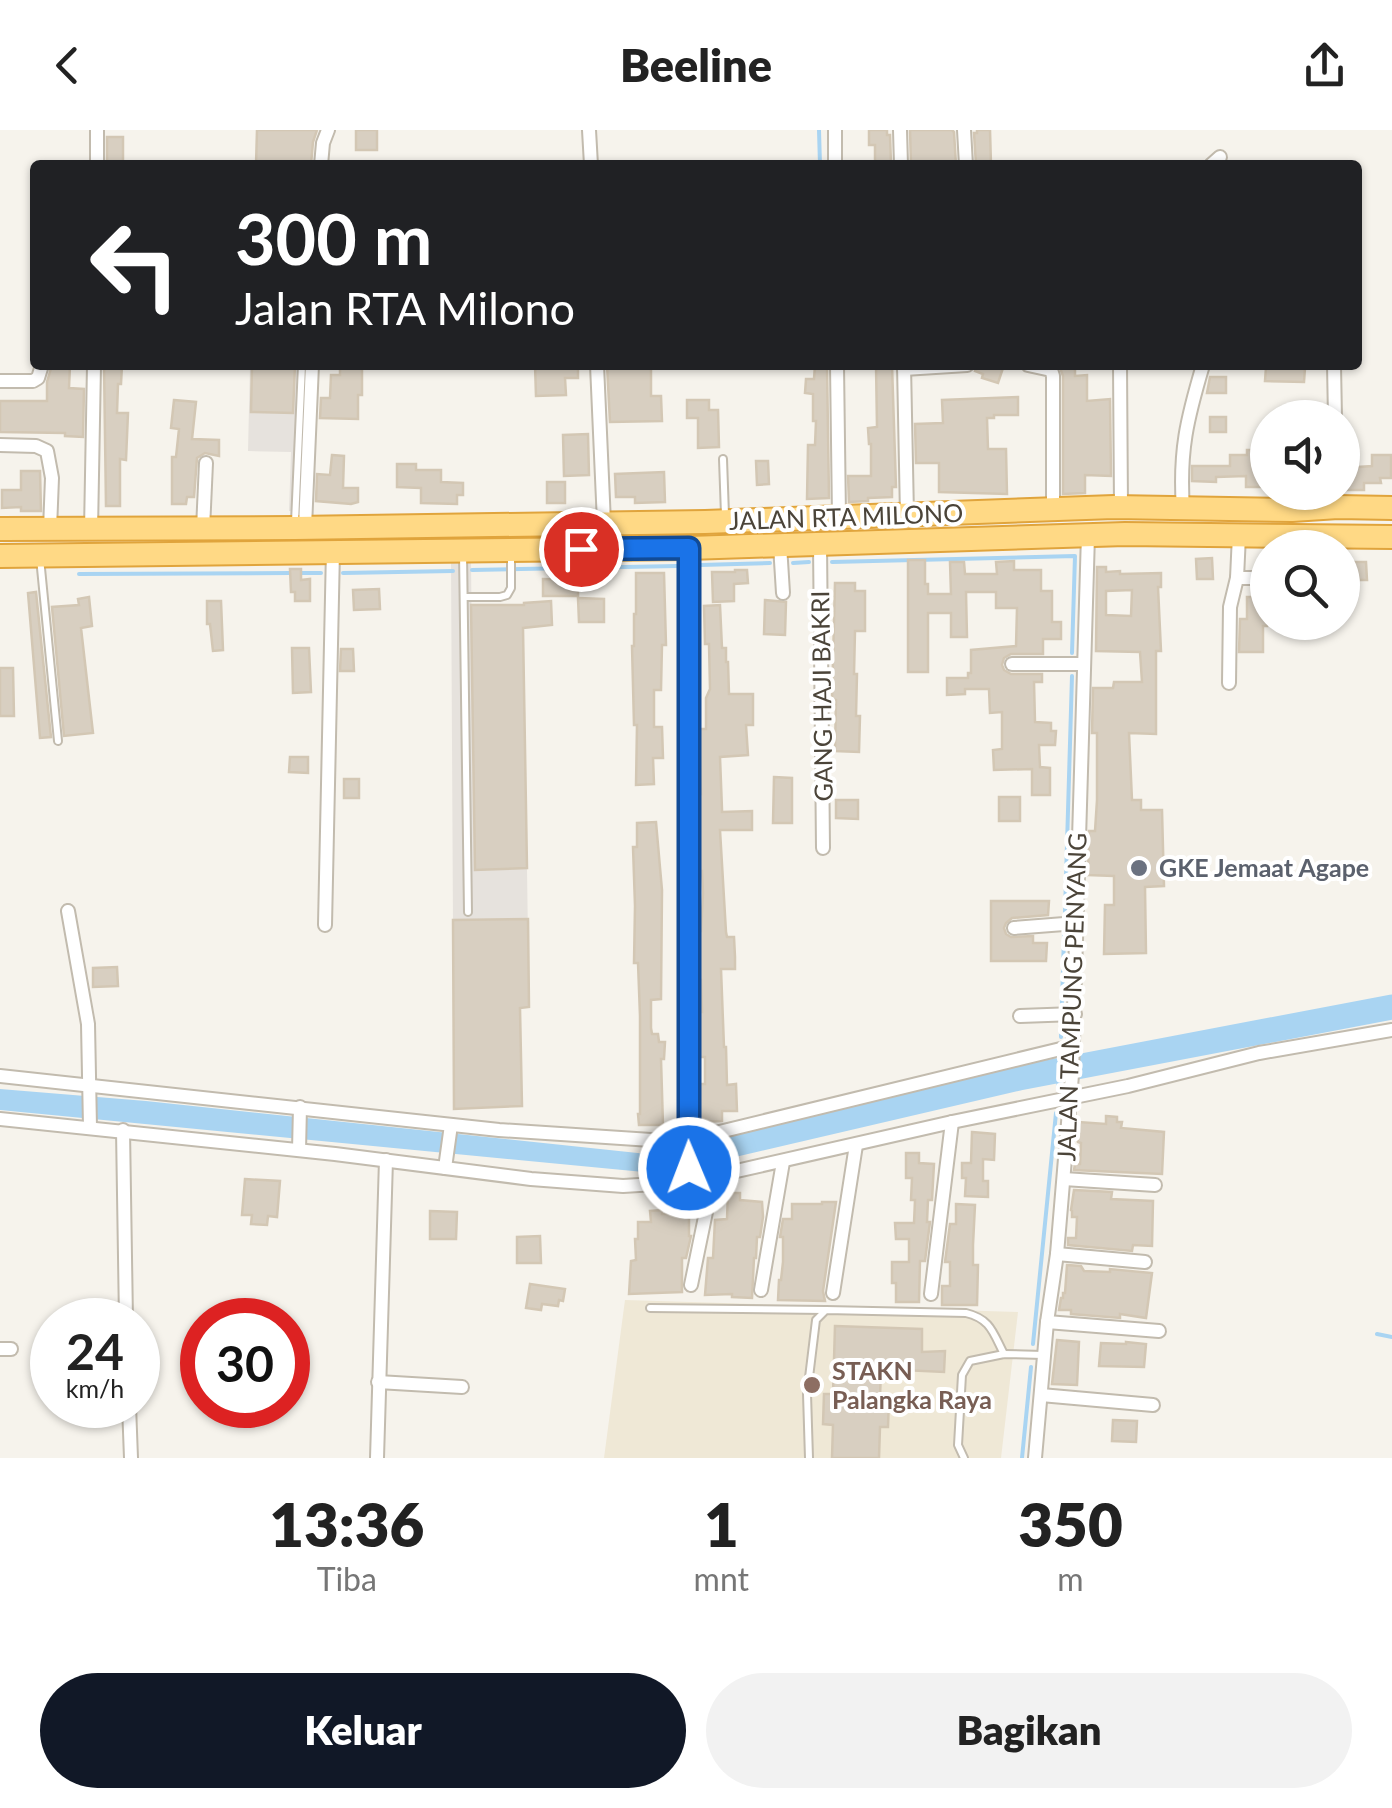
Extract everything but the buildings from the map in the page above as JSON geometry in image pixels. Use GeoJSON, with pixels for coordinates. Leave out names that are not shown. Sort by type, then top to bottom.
{"type":"FeatureCollection","features":[{"type":"Feature","properties":{"kind":"highway","name":"JALAN RTA MILONO"},"geometry":{"type":"LineString","coordinates":[[1360,503],[1392,508]]}},
{"type":"Feature","properties":{"kind":"highway","name":"JALAN RTA MILONO"},"geometry":{"type":"LineString","coordinates":[[0,529],[604,524],[1053,509],[1250,510]]}},
{"type":"Feature","properties":{"kind":"highway"},"geometry":{"type":"LineString","coordinates":[[1292,510],[1298,530]]}},
{"type":"Feature","properties":{"kind":"highway","name":"JALAN RTA MILONO"},"geometry":{"type":"LineString","coordinates":[[0,556],[689,548],[1088,535],[1250,536]]}},
{"type":"Feature","properties":{"kind":"highway","name":"JALAN RTA MILONO"},"geometry":{"type":"LineString","coordinates":[[1360,538],[1392,537]]}},
{"type":"Feature","properties":{"kind":"street"},"geometry":{"type":"LineString","coordinates":[[97,130],[97,160]]}},
{"type":"Feature","properties":{"kind":"street"},"geometry":{"type":"LineString","coordinates":[[321,160],[328,130]]}},
{"type":"Feature","properties":{"kind":"street"},"geometry":{"type":"LineString","coordinates":[[589,130],[590,160]]}},
{"type":"Feature","properties":{"kind":"street"},"geometry":{"type":"LineString","coordinates":[[834,130],[835,160]]}},
{"type":"Feature","properties":{"kind":"street"},"geometry":{"type":"LineString","coordinates":[[900,130],[900,160]]}},
{"type":"Feature","properties":{"kind":"street"},"geometry":{"type":"LineString","coordinates":[[964,130],[966,160]]}},
{"type":"Feature","properties":{"kind":"street"},"geometry":{"type":"LineString","coordinates":[[0,381],[33,381],[40,370]]}},
{"type":"Feature","properties":{"kind":"street"},"geometry":{"type":"LineString","coordinates":[[91,530],[94,370]]}},
{"type":"Feature","properties":{"kind":"street"},"geometry":{"type":"LineString","coordinates":[[300,528],[312,370]]}},
{"type":"Feature","properties":{"kind":"street"},"geometry":{"type":"LineString","coordinates":[[597,370],[604,524]]}},
{"type":"Feature","properties":{"kind":"street"},"geometry":{"type":"LineString","coordinates":[[837,370],[838,517]]}},
{"type":"Feature","properties":{"kind":"street"},"geometry":{"type":"LineString","coordinates":[[904,370],[907,515]]}},
{"type":"Feature","properties":{"kind":"street"},"geometry":{"type":"LineString","coordinates":[[1051,370],[1053,509]]}},
{"type":"Feature","properties":{"kind":"street"},"geometry":{"type":"LineString","coordinates":[[1120,370],[1121,508]]}},
{"type":"Feature","properties":{"kind":"street"},"geometry":{"type":"LineString","coordinates":[[1183,509],[1182,446],[1201,370]]}},
{"type":"Feature","properties":{"kind":"street"},"geometry":{"type":"LineString","coordinates":[[1334,370],[1335,400]]}},
{"type":"Feature","properties":{"kind":"street"},"geometry":{"type":"LineString","coordinates":[[0,446],[36,446],[46,451],[52,478],[50,529]]}},
{"type":"Feature","properties":{"kind":"street"},"geometry":{"type":"LineString","coordinates":[[202,529],[206,463]]}},
{"type":"Feature","properties":{"kind":"street"},"geometry":{"type":"LineString","coordinates":[[325,925],[333,528]]}},
{"type":"Feature","properties":{"kind":"street","name":"JALAN TAMPUNG PENYANG"},"geometry":{"type":"LineString","coordinates":[[1035,1458],[1071,1098],[1088,535]]}},
{"type":"Feature","properties":{"kind":"street"},"geometry":{"type":"LineString","coordinates":[[1229,683],[1230,607],[1237,578],[1238,535]]}},
{"type":"Feature","properties":{"kind":"street","name":"GANG HAJI BAKRI"},"geometry":{"type":"LineString","coordinates":[[820,544],[823,848]]}},
{"type":"Feature","properties":{"kind":"street"},"geometry":{"type":"LineString","coordinates":[[780,545],[783,593]]}},
{"type":"Feature","properties":{"kind":"street"},"geometry":{"type":"LineString","coordinates":[[689,548],[689,1175]]}},
{"type":"Feature","properties":{"kind":"street"},"geometry":{"type":"LineString","coordinates":[[1237,578],[1250,578]]}},
{"type":"Feature","properties":{"kind":"street"},"geometry":{"type":"LineString","coordinates":[[1012,664],[1084,664]]}},
{"type":"Feature","properties":{"kind":"street"},"geometry":{"type":"LineString","coordinates":[[68,911],[88,1024],[90,1127]]}},
{"type":"Feature","properties":{"kind":"street"},"geometry":{"type":"LineString","coordinates":[[1014,928],[1078,923]]}},
{"type":"Feature","properties":{"kind":"street"},"geometry":{"type":"LineString","coordinates":[[1020,1016],[1075,1014]]}},
{"type":"Feature","properties":{"kind":"street"},"geometry":{"type":"LineString","coordinates":[[0,1119],[623,1186],[689,1175],[712,1178],[1258,1053],[1392,1030]]}},
{"type":"Feature","properties":{"kind":"street"},"geometry":{"type":"LineString","coordinates":[[0,1076],[90,1098],[688,1144],[1073,1052]]}},
{"type":"Feature","properties":{"kind":"street"},"geometry":{"type":"LineString","coordinates":[[299,1150],[300,1113]]}},
{"type":"Feature","properties":{"kind":"street"},"geometry":{"type":"LineString","coordinates":[[931,1294],[952,1122]]}},
{"type":"Feature","properties":{"kind":"street"},"geometry":{"type":"LineString","coordinates":[[445,1164],[450,1128]]}},
{"type":"Feature","properties":{"kind":"street"},"geometry":{"type":"LineString","coordinates":[[122,1130],[126,1298]]}},
{"type":"Feature","properties":{"kind":"street"},"geometry":{"type":"LineString","coordinates":[[834,1292],[856,1145]]}},
{"type":"Feature","properties":{"kind":"street"},"geometry":{"type":"LineString","coordinates":[[376,1458],[386,1160]]}},
{"type":"Feature","properties":{"kind":"street"},"geometry":{"type":"LineString","coordinates":[[761,1290],[783,1162]]}},
{"type":"Feature","properties":{"kind":"street"},"geometry":{"type":"LineString","coordinates":[[691,1285],[712,1178]]}},
{"type":"Feature","properties":{"kind":"street"},"geometry":{"type":"LineString","coordinates":[[1064,1179],[1155,1184]]}},
{"type":"Feature","properties":{"kind":"street"},"geometry":{"type":"LineString","coordinates":[[1057,1254],[1145,1262]]}},
{"type":"Feature","properties":{"kind":"street"},"geometry":{"type":"LineString","coordinates":[[1047,1322],[1159,1331]]}},
{"type":"Feature","properties":{"kind":"street"},"geometry":{"type":"LineString","coordinates":[[378,1382],[462,1386]]}},
{"type":"Feature","properties":{"kind":"street"},"geometry":{"type":"LineString","coordinates":[[1040,1394],[1153,1405]]}},
{"type":"Feature","properties":{"kind":"street"},"geometry":{"type":"LineString","coordinates":[[130,1428],[131,1458]]}},
{"type":"Feature","properties":{"kind":"lane"},"geometry":{"type":"LineString","coordinates":[[300,528],[302,370]]}},
{"type":"Feature","properties":{"kind":"lane"},"geometry":{"type":"LineString","coordinates":[[723,458],[725,522]]}},
{"type":"Feature","properties":{"kind":"lane"},"geometry":{"type":"LineString","coordinates":[[464,597],[508,595],[510,550]]}},
{"type":"Feature","properties":{"kind":"lane"},"geometry":{"type":"LineString","coordinates":[[462,551],[468,912]]}},
{"type":"Feature","properties":{"kind":"lane"},"geometry":{"type":"LineString","coordinates":[[40,556],[58,741]]}},
{"type":"Feature","properties":{"kind":"lane"},"geometry":{"type":"LineString","coordinates":[[650,1308],[966,1313],[984,1319],[1004,1354]]}},
{"type":"Feature","properties":{"kind":"lane"},"geometry":{"type":"LineString","coordinates":[[809,1458],[807,1394],[816,1320],[826,1310]]}},
{"type":"Feature","properties":{"kind":"lane"},"geometry":{"type":"LineString","coordinates":[[964,1458],[958,1445],[962,1375],[970,1361],[1004,1354],[1044,1355]]}},
{"type":"Feature","properties":{"kind":"shaded area"},"geometry":{"type":"Polygon","coordinates":[[[250,370],[309,370],[303,512],[289,511],[291,452],[248,451],[250,370]]]}},
{"type":"Feature","properties":{"kind":"shaded area"},"geometry":{"type":"Polygon","coordinates":[[[451,560],[471,560],[472,662],[524,662],[529,1007],[520,1008],[522,1106],[454,1109],[451,560]]]}},
{"type":"Feature","properties":{"kind":"shaded area","name":"STAKN Palangka Raya"},"geometry":{"type":"Polygon","coordinates":[[[625,1300],[1018,1312],[1001,1458],[604,1458],[625,1300]]]}},
{"type":"Feature","properties":{"kind":"water"},"geometry":{"type":"Polygon","coordinates":[[[0,1089],[647,1154],[696,1147],[699,1166],[654,1173],[0,1110],[0,1089]]]}},
{"type":"Feature","properties":{"kind":"waterway"},"geometry":{"type":"LineString","coordinates":[[819,130],[820,160]]}},
{"type":"Feature","properties":{"kind":"waterway"},"geometry":{"type":"LineString","coordinates":[[832,562],[1075,556],[1072,653]]}},
{"type":"Feature","properties":{"kind":"waterway"},"geometry":{"type":"LineString","coordinates":[[793,563],[809,562]]}},
{"type":"Feature","properties":{"kind":"waterway"},"geometry":{"type":"LineString","coordinates":[[700,565],[770,563]]}},
{"type":"Feature","properties":{"kind":"waterway"},"geometry":{"type":"LineString","coordinates":[[472,570],[677,566]]}},
{"type":"Feature","properties":{"kind":"waterway"},"geometry":{"type":"LineString","coordinates":[[343,573],[453,571]]}},
{"type":"Feature","properties":{"kind":"waterway"},"geometry":{"type":"LineString","coordinates":[[79,574],[291,573]]}},
{"type":"Feature","properties":{"kind":"waterway"},"geometry":{"type":"LineString","coordinates":[[300,573],[321,573]]}},
{"type":"Feature","properties":{"kind":"waterway"},"geometry":{"type":"LineString","coordinates":[[1065,912],[1072,676]]}},
{"type":"Feature","properties":{"kind":"waterway"},"geometry":{"type":"LineString","coordinates":[[1062,1003],[1064,936]]}},
{"type":"Feature","properties":{"kind":"waterway"},"geometry":{"type":"LineString","coordinates":[[663,1161],[1019,1078],[1392,1007]]}},
{"type":"Feature","properties":{"kind":"waterway"},"geometry":{"type":"LineString","coordinates":[[1061,1026],[1061,1037]]}},
{"type":"Feature","properties":{"kind":"waterway"},"geometry":{"type":"LineString","coordinates":[[1058,1089],[1060,1061]]}},
{"type":"Feature","properties":{"kind":"waterway"},"geometry":{"type":"LineString","coordinates":[[1033,1344],[1056,1113]]}},
{"type":"Feature","properties":{"kind":"waterway"},"geometry":{"type":"LineString","coordinates":[[1377,1334],[1392,1337]]}},
{"type":"Feature","properties":{"kind":"waterway"},"geometry":{"type":"LineString","coordinates":[[1022,1458],[1031,1367]]}},
{"type":"Feature","properties":{"kind":"place","name":"GKE Jemaat Agape"},"geometry":{"type":"Point","coordinates":[1139,868]}},
{"type":"Feature","properties":{"kind":"place","name":"STAKN Palangka Raya"},"geometry":{"type":"Point","coordinates":[812,1385]}},
{"type":"Feature","properties":{"kind":"route"},"geometry":{"type":"LineString","coordinates":[[581,549],[689,548],[689,1168]]}}]}
